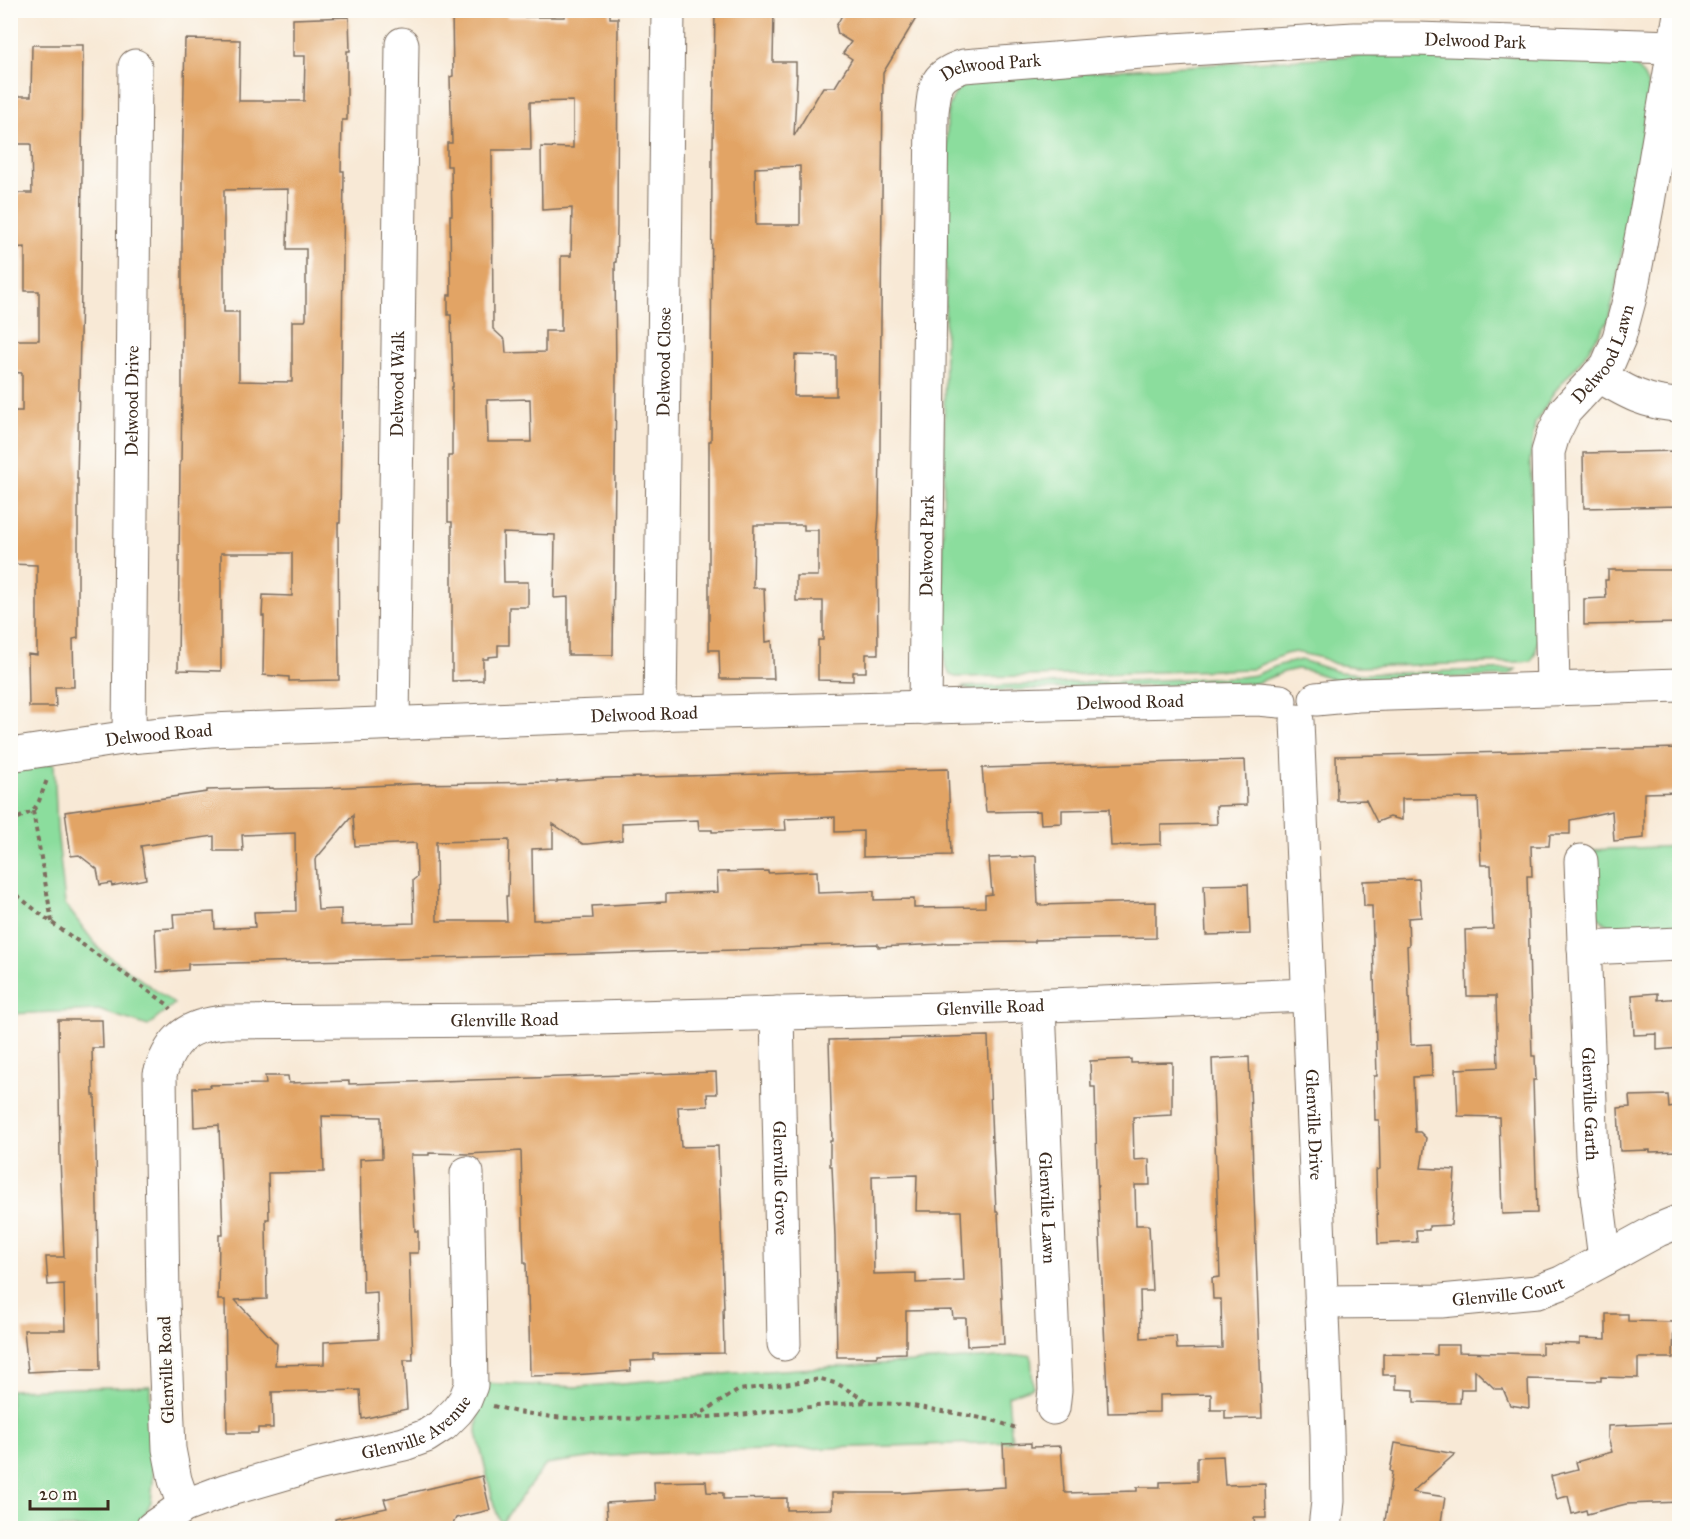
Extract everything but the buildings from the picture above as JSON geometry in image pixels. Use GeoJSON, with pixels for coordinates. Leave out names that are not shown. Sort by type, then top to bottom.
{"type":"FeatureCollection","features":[{"type":"Feature","properties":{"kind":"street","name":"Delwood Close"},"geometry":{"type":"LineString","coordinates":[[660,714],[668,10]]}},
{"type":"Feature","properties":{"kind":"street","name":"Delwood Lawn"},"geometry":{"type":"LineString","coordinates":[[1552,688],[1548,452],[1553,435],[1565,411],[1607,366],[1619,338],[1630,297],[1680,14]]}},
{"type":"Feature","properties":{"kind":"street","name":"Delwood Park"},"geometry":{"type":"LineString","coordinates":[[925,708],[932,112],[935,91],[940,79],[948,71],[964,66],[1141,52],[1354,39],[1674,47]]}},
{"type":"Feature","properties":{"kind":"street","name":"Delwood Walk"},"geometry":{"type":"LineString","coordinates":[[393,723],[402,44]]}},
{"type":"Feature","properties":{"kind":"street","name":"Delwood Drive"},"geometry":{"type":"LineString","coordinates":[[129,737],[135,66]]}},
{"type":"Feature","properties":{"kind":"street"},"geometry":{"type":"LineString","coordinates":[[1599,375],[1622,390],[1650,402],[1680,405]]}},
{"type":"Feature","properties":{"kind":"street","name":"Delwood Road"},"geometry":{"type":"LineString","coordinates":[[10,755],[129,737],[210,730],[660,714],[1258,699],[1298,707],[1340,696],[1680,685]]}},
{"type":"Feature","properties":{"kind":"street","name":"Glenville Drive"},"geometry":{"type":"LineString","coordinates":[[1298,707],[1327,1434],[1328,1501],[1325,1528]]}},
{"type":"Feature","properties":{"kind":"street","name":"Glenville Garth"},"geometry":{"type":"LineString","coordinates":[[1581,861],[1592,1156],[1605,1259]]}},
{"type":"Feature","properties":{"kind":"street"},"geometry":{"type":"LineString","coordinates":[[1584,948],[1680,944]]}},
{"type":"Feature","properties":{"kind":"street","name":"Glenville Road"},"geometry":{"type":"LineString","coordinates":[[184,1506],[175,1480],[169,1449],[163,1301],[160,1074],[165,1058],[189,1030],[203,1025],[226,1022],[508,1020],[1039,1007],[1309,996]]}},
{"type":"Feature","properties":{"kind":"street","name":"Glenville Lawn"},"geometry":{"type":"LineString","coordinates":[[1039,1007],[1055,1390],[1053,1408]]}},
{"type":"Feature","properties":{"kind":"street","name":"Glenville Grove"},"geometry":{"type":"LineString","coordinates":[[777,1013],[784,1344]]}},
{"type":"Feature","properties":{"kind":"street","name":"Glenville Avenue"},"geometry":{"type":"LineString","coordinates":[[152,1528],[184,1506],[227,1490],[317,1464],[426,1437],[457,1411],[465,1400],[471,1385],[467,1173]]}},
{"type":"Feature","properties":{"kind":"street","name":"Glenville Court"},"geometry":{"type":"LineString","coordinates":[[1321,1302],[1441,1301],[1537,1292],[1561,1283],[1658,1230],[1680,1221]]}},
{"type":"Feature","properties":{"kind":"path"},"geometry":{"type":"LineString","coordinates":[[10,822],[33,811],[52,923]]}},
{"type":"Feature","properties":{"kind":"path"},"geometry":{"type":"LineString","coordinates":[[10,890],[52,923],[167,1004],[189,1030]]}},
{"type":"Feature","properties":{"kind":"path"},"geometry":{"type":"LineString","coordinates":[[694,1418],[739,1390],[820,1379],[838,1384],[868,1402]]}},
{"type":"Feature","properties":{"kind":"path"},"geometry":{"type":"LineString","coordinates":[[465,1400],[517,1412],[585,1419],[694,1418],[868,1402],[942,1411],[992,1420],[1016,1428]]}},
{"type":"Feature","properties":{"kind":"green space"},"geometry":{"type":"Polygon","coordinates":[[[1367,55],[1484,55],[1629,61],[1642,75],[1650,93],[1608,321],[1580,362],[1555,391],[1535,423],[1530,460],[1539,636],[1535,655],[1531,661],[1356,667],[1335,664],[1322,658],[1295,652],[1251,669],[1033,676],[956,677],[950,675],[942,648],[947,115],[955,93],[964,85],[986,78],[1367,55]]]}},
{"type":"Feature","properties":{"kind":"green space"},"geometry":{"type":"Polygon","coordinates":[[[1301,660],[1339,672],[1364,674],[1516,669],[1503,676],[1338,681],[1297,669],[1256,683],[971,691],[961,687],[1240,677],[1255,675],[1279,665],[1301,660]]]}},
{"type":"Feature","properties":{"kind":"green space"},"geometry":{"type":"Polygon","coordinates":[[[54,763],[57,829],[65,904],[99,949],[174,1004],[148,1026],[98,1010],[11,1014],[11,770],[54,763]]]}},
{"type":"Feature","properties":{"kind":"green space"},"geometry":{"type":"Polygon","coordinates":[[[1679,846],[1679,931],[1619,932],[1603,922],[1597,915],[1591,850],[1679,846]]]}},
{"type":"Feature","properties":{"kind":"green space"},"geometry":{"type":"Polygon","coordinates":[[[1031,1355],[1033,1387],[1008,1396],[1012,1442],[643,1454],[595,1457],[546,1464],[501,1524],[494,1505],[477,1433],[480,1383],[578,1387],[734,1373],[1031,1355]]]}},
{"type":"Feature","properties":{"kind":"green space"},"geometry":{"type":"Polygon","coordinates":[[[150,1386],[153,1481],[151,1502],[139,1525],[134,1528],[11,1528],[10,1390],[150,1386]]]}}]}
